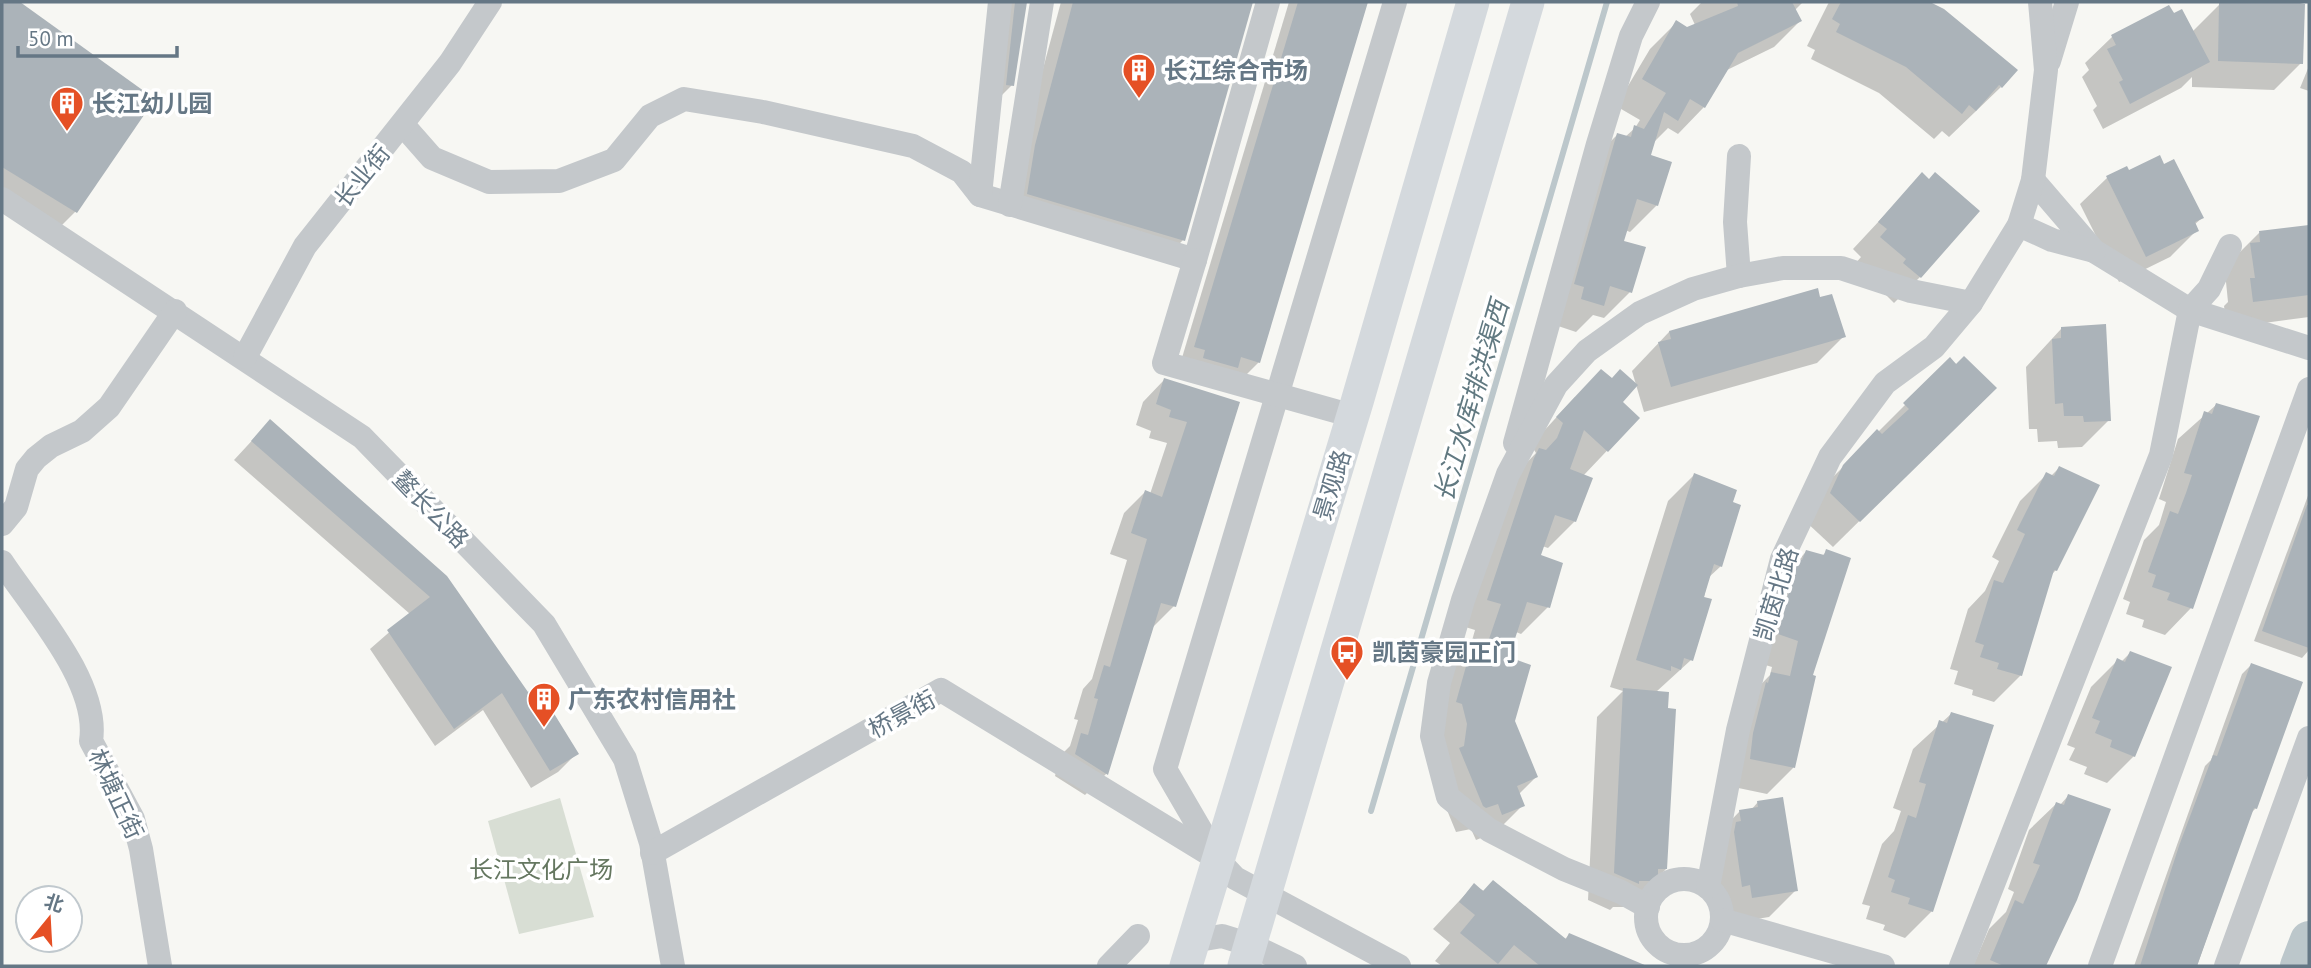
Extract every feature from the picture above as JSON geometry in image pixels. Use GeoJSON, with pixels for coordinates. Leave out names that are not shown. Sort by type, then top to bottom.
{"type":"FeatureCollection","features":[{"type":"Feature","properties":{"kind":"main road","name":"景观路"},"geometry":{"type":"LineString","coordinates":[[1190,954],[1353,416],[1473,2]]}},
{"type":"Feature","properties":{"kind":"main road"},"geometry":{"type":"LineString","coordinates":[[1247,956],[1268,893],[1528,2]]}},
{"type":"Feature","properties":{"kind":"street","name":"长业街"},"geometry":{"type":"LineString","coordinates":[[245,357],[305,246],[450,62],[490,2]]}},
{"type":"Feature","properties":{"kind":"street"},"geometry":{"type":"LineString","coordinates":[[979,195],[1000,2]]}},
{"type":"Feature","properties":{"kind":"street"},"geometry":{"type":"LineString","coordinates":[[1010,205],[1042,2]]}},
{"type":"Feature","properties":{"kind":"street"},"geometry":{"type":"LineString","coordinates":[[1268,2],[1164,363],[1353,416]]}},
{"type":"Feature","properties":{"kind":"street"},"geometry":{"type":"LineString","coordinates":[[1395,2],[1165,769],[1218,860],[1235,878],[1268,893],[1399,966]]}},
{"type":"Feature","properties":{"kind":"street"},"geometry":{"type":"LineString","coordinates":[[1648,2],[1631,36],[1525,399],[1508,474],[1438,682],[1432,736],[1448,797],[1489,830],[1564,869],[1621,892],[1648,907]]}},
{"type":"Feature","properties":{"kind":"street"},"geometry":{"type":"LineString","coordinates":[[2040,2],[2046,70]]}},
{"type":"Feature","properties":{"kind":"street"},"geometry":{"type":"LineString","coordinates":[[2046,70],[2067,2]]}},
{"type":"Feature","properties":{"kind":"street","name":"凯茵北路"},"geometry":{"type":"LineString","coordinates":[[1708,887],[1738,730],[1782,559],[1830,457],[1885,383],[1934,347],[1970,303],[2019,225],[2033,180],[2046,70]]}},
{"type":"Feature","properties":{"kind":"street"},"geometry":{"type":"LineString","coordinates":[[402,124],[432,158],[489,182],[559,181],[614,160],[650,116],[684,99],[763,112],[913,146],[962,172],[979,195],[1195,260]]}},
{"type":"Feature","properties":{"kind":"street"},"geometry":{"type":"LineString","coordinates":[[1739,156],[1735,222],[1739,276]]}},
{"type":"Feature","properties":{"kind":"street"},"geometry":{"type":"LineString","coordinates":[[2033,180],[2095,251],[2190,310],[2309,348]]}},
{"type":"Feature","properties":{"kind":"street","name":"鳌长公路"},"geometry":{"type":"LineString","coordinates":[[2,199],[245,357],[362,437],[544,624],[625,759],[653,853],[673,966]]}},
{"type":"Feature","properties":{"kind":"street"},"geometry":{"type":"LineString","coordinates":[[2019,225],[2052,240],[2095,251]]}},
{"type":"Feature","properties":{"kind":"street"},"geometry":{"type":"LineString","coordinates":[[1961,966],[2161,454],[2190,310],[2209,289],[2230,246]]}},
{"type":"Feature","properties":{"kind":"street"},"geometry":{"type":"LineString","coordinates":[[1508,474],[1556,385],[1587,351],[1640,313],[1693,289],[1739,276],[1783,268],[1841,268],[1911,291],[1970,303]]}},
{"type":"Feature","properties":{"kind":"street"},"geometry":{"type":"LineString","coordinates":[[2,524],[16,507],[27,469],[51,446],[82,432],[109,407],[175,312]]}},
{"type":"Feature","properties":{"kind":"street"},"geometry":{"type":"LineString","coordinates":[[2100,966],[2309,388]]}},
{"type":"Feature","properties":{"kind":"street","name":"林塘正街"},"geometry":{"type":"LineString","coordinates":[[2,562],[84,688],[92,731],[91,741],[133,819],[141,849],[160,966]]}},
{"type":"Feature","properties":{"kind":"street","name":"桥景街"},"geometry":{"type":"LineString","coordinates":[[653,853],[941,690],[1218,860]]}},
{"type":"Feature","properties":{"kind":"street"},"geometry":{"type":"LineString","coordinates":[[2226,966],[2309,738]]}},
{"type":"Feature","properties":{"kind":"street"},"geometry":{"type":"LineString","coordinates":[[1672,881],[1697,881],[1708,887],[1717,896],[1722,920],[1719,932],[1702,950],[1675,960],[1656,942],[1647,919],[1648,907],[1653,896],[1672,881]]}},
{"type":"Feature","properties":{"kind":"street"},"geometry":{"type":"LineString","coordinates":[[1722,920],[1884,966]]}},
{"type":"Feature","properties":{"kind":"street"},"geometry":{"type":"LineString","coordinates":[[1109,966],[1138,936]]}},
{"type":"Feature","properties":{"kind":"street"},"geometry":{"type":"LineString","coordinates":[[1190,954],[1222,936],[1247,956],[1295,966]]}},
{"type":"Feature","properties":{"kind":"green space","name":"长江文化广场"},"geometry":{"type":"Polygon","coordinates":[[[560,798],[594,917],[519,934],[488,821],[560,798]]]}},
{"type":"Feature","properties":{"kind":"building","name":"长江幼儿园"},"geometry":{"type":"Polygon","coordinates":[[[2,2],[20,2],[155,99],[77,213],[2,167],[2,2]]]}},
{"type":"Feature","properties":{"kind":"building"},"geometry":{"type":"Polygon","coordinates":[[[1015,2],[1027,2],[1014,86],[1006,85],[1015,2]]]}},
{"type":"Feature","properties":{"kind":"building","name":"长江综合市场"},"geometry":{"type":"Polygon","coordinates":[[[1073,2],[1253,2],[1185,241],[1027,194],[1035,145],[1073,2]]]}},
{"type":"Feature","properties":{"kind":"building"},"geometry":{"type":"Polygon","coordinates":[[[1298,2],[1368,2],[1260,363],[1241,357],[1238,368],[1203,358],[1205,350],[1194,347],[1298,2]]]}},
{"type":"Feature","properties":{"kind":"building"},"geometry":{"type":"Polygon","coordinates":[[[1737,2],[1792,2],[1802,21],[1738,53],[1705,108],[1690,99],[1678,121],[1664,112],[1651,155],[1672,162],[1658,206],[1637,199],[1624,241],[1646,247],[1632,293],[1610,286],[1604,306],[1581,299],[1584,287],[1574,284],[1617,133],[1631,137],[1634,125],[1644,129],[1666,93],[1642,79],[1676,20],[1687,27],[1738,6],[1737,2]]]}},
{"type":"Feature","properties":{"kind":"building"},"geometry":{"type":"Polygon","coordinates":[[[1841,2],[1930,2],[1944,9],[2018,70],[2002,88],[1999,85],[1976,111],[1969,105],[1962,114],[1906,67],[1836,32],[1840,24],[1832,19],[1841,2]]]}},
{"type":"Feature","properties":{"kind":"building"},"geometry":{"type":"Polygon","coordinates":[[[2219,3],[2305,4],[2303,64],[2218,61],[2219,3]]]}},
{"type":"Feature","properties":{"kind":"building"},"geometry":{"type":"Polygon","coordinates":[[[2169,5],[2174,13],[2182,9],[2210,62],[2130,104],[2119,82],[2123,80],[2107,49],[2116,45],[2111,35],[2169,5]]]}},
{"type":"Feature","properties":{"kind":"building"},"geometry":{"type":"Polygon","coordinates":[[[2160,155],[2164,164],[2174,159],[2204,218],[2195,222],[2199,231],[2146,257],[2106,176],[2127,166],[2129,170],[2160,155]]]}},
{"type":"Feature","properties":{"kind":"building"},"geometry":{"type":"Polygon","coordinates":[[[1922,172],[1929,179],[1935,172],[1980,211],[1921,278],[1903,263],[1906,259],[1880,237],[1887,229],[1878,222],[1922,172]]]}},
{"type":"Feature","properties":{"kind":"building"},"geometry":{"type":"Polygon","coordinates":[[[2309,225],[2309,295],[2253,302],[2250,278],[2255,278],[2250,243],[2260,242],[2259,231],[2309,225]]]}},
{"type":"Feature","properties":{"kind":"building"},"geometry":{"type":"Polygon","coordinates":[[[1818,288],[1820,297],[1832,294],[1846,337],[1671,387],[1658,342],[1671,339],[1669,331],[1818,288]]]}},
{"type":"Feature","properties":{"kind":"building"},"geometry":{"type":"Polygon","coordinates":[[[2106,324],[2111,421],[2084,422],[2083,416],[2064,416],[2063,403],[2055,404],[2052,339],[2061,338],[2061,327],[2106,324]]]}},
{"type":"Feature","properties":{"kind":"building"},"geometry":{"type":"Polygon","coordinates":[[[1964,356],[1997,388],[1860,522],[1830,493],[1843,465],[1877,429],[1882,434],[1909,409],[1903,403],[1950,357],[1956,364],[1964,356]]]}},
{"type":"Feature","properties":{"kind":"building"},"geometry":{"type":"Polygon","coordinates":[[[1601,369],[1612,378],[1620,369],[1638,385],[1623,402],[1640,418],[1608,452],[1584,430],[1570,469],[1593,478],[1576,522],[1555,515],[1541,555],[1563,563],[1550,608],[1527,602],[1509,657],[1531,665],[1515,721],[1538,777],[1517,786],[1525,806],[1502,815],[1498,804],[1486,808],[1483,806],[1459,748],[1464,746],[1467,724],[1462,704],[1456,702],[1474,638],[1488,642],[1501,604],[1487,600],[1534,458],[1539,448],[1546,450],[1557,438],[1563,423],[1556,417],[1601,369]]]}},
{"type":"Feature","properties":{"kind":"building"},"geometry":{"type":"Polygon","coordinates":[[[1164,378],[1240,402],[1176,607],[1161,603],[1108,775],[1075,754],[1081,733],[1088,735],[1098,699],[1094,698],[1104,665],[1110,667],[1147,539],[1131,533],[1145,490],[1162,497],[1187,422],[1169,417],[1171,410],[1156,404],[1164,378]]]}},
{"type":"Feature","properties":{"kind":"building"},"geometry":{"type":"Polygon","coordinates":[[[2216,403],[2260,416],[2193,609],[2167,600],[2170,593],[2152,587],[2156,575],[2148,572],[2170,511],[2178,514],[2186,493],[2192,475],[2184,473],[2204,411],[2212,414],[2216,403]]]}},
{"type":"Feature","properties":{"kind":"building"},"geometry":{"type":"Polygon","coordinates":[[[270,419],[447,576],[528,692],[537,686],[579,754],[550,771],[502,693],[454,729],[387,630],[430,597],[251,441],[270,419]]]}},
{"type":"Feature","properties":{"kind":"building"},"geometry":{"type":"Polygon","coordinates":[[[2059,466],[2100,485],[2057,571],[2054,570],[2022,676],[1997,669],[1999,663],[1980,657],[1984,645],[1975,642],[1994,580],[2003,583],[2025,534],[2017,530],[2046,472],[2054,476],[2059,466]]]}},
{"type":"Feature","properties":{"kind":"building"},"geometry":{"type":"Polygon","coordinates":[[[1694,473],[1737,490],[1733,502],[1741,505],[1722,567],[1714,564],[1704,597],[1712,599],[1693,661],[1684,658],[1681,670],[1671,666],[1671,671],[1636,660],[1694,473]]]}},
{"type":"Feature","properties":{"kind":"building"},"geometry":{"type":"Polygon","coordinates":[[[2309,505],[2309,648],[2262,631],[2309,505]]]}},
{"type":"Feature","properties":{"kind":"building"},"geometry":{"type":"Polygon","coordinates":[[[1826,549],[1851,558],[1813,675],[1816,676],[1795,768],[1750,759],[1753,733],[1766,682],[1768,683],[1771,672],[1790,676],[1798,641],[1778,634],[1796,564],[1798,559],[1802,560],[1806,550],[1824,555],[1826,549]]]}},
{"type":"Feature","properties":{"kind":"building"},"geometry":{"type":"Polygon","coordinates":[[[2130,651],[2172,667],[2135,757],[2110,747],[2112,740],[2095,733],[2100,721],[2092,718],[2117,658],[2125,662],[2130,651]]]}},
{"type":"Feature","properties":{"kind":"building"},"geometry":{"type":"Polygon","coordinates":[[[2251,663],[2303,682],[2257,809],[2254,808],[2197,966],[2140,966],[2179,846],[2213,755],[2217,756],[2251,663]]]}},
{"type":"Feature","properties":{"kind":"building"},"geometry":{"type":"Polygon","coordinates":[[[1623,688],[1669,692],[1668,708],[1676,709],[1667,869],[1658,869],[1658,881],[1639,881],[1639,884],[1614,873],[1623,688]]]}},
{"type":"Feature","properties":{"kind":"building"},"geometry":{"type":"Polygon","coordinates":[[[1951,712],[1994,725],[1933,912],[1908,904],[1910,898],[1891,892],[1895,880],[1888,877],[1908,815],[1916,818],[1926,784],[1919,782],[1939,720],[1947,723],[1951,712]]]}},
{"type":"Feature","properties":{"kind":"building"},"geometry":{"type":"Polygon","coordinates":[[[2068,794],[2111,809],[2077,900],[2046,966],[2004,966],[1990,960],[2015,900],[2023,904],[2040,865],[2033,863],[2056,802],[2064,805],[2068,794]]]}},
{"type":"Feature","properties":{"kind":"building"},"geometry":{"type":"Polygon","coordinates":[[[1783,797],[1798,891],[1752,898],[1750,885],[1742,887],[1734,832],[1736,822],[1741,821],[1739,810],[1758,807],[1757,801],[1783,797]]]}},
{"type":"Feature","properties":{"kind":"building"},"geometry":{"type":"Polygon","coordinates":[[[1493,880],[1566,939],[1569,933],[1647,966],[1540,966],[1514,945],[1498,964],[1460,933],[1475,915],[1459,902],[1474,883],[1483,891],[1493,880]]]}},
{"type":"Feature","properties":{"kind":"waterway","name":"长江水库排洪渠西"},"geometry":{"type":"LineString","coordinates":[[1371,811],[1607,2]]}},
{"type":"Feature","properties":{"kind":"waterway"},"geometry":{"type":"LineString","coordinates":[[2299,966],[2309,940]]}},
{"type":"Feature","properties":{"kind":"place","name":"长江综合市场"},"geometry":{"type":"Point","coordinates":[1139,100]}},
{"type":"Feature","properties":{"kind":"place","name":"长江幼儿园"},"geometry":{"type":"Point","coordinates":[67,133]}},
{"type":"Feature","properties":{"kind":"place","name":"凯茵豪园正门"},"geometry":{"type":"Point","coordinates":[1347,682]}},
{"type":"Feature","properties":{"kind":"place","name":"广东农村信用社"},"geometry":{"type":"Point","coordinates":[544,729]}}]}
